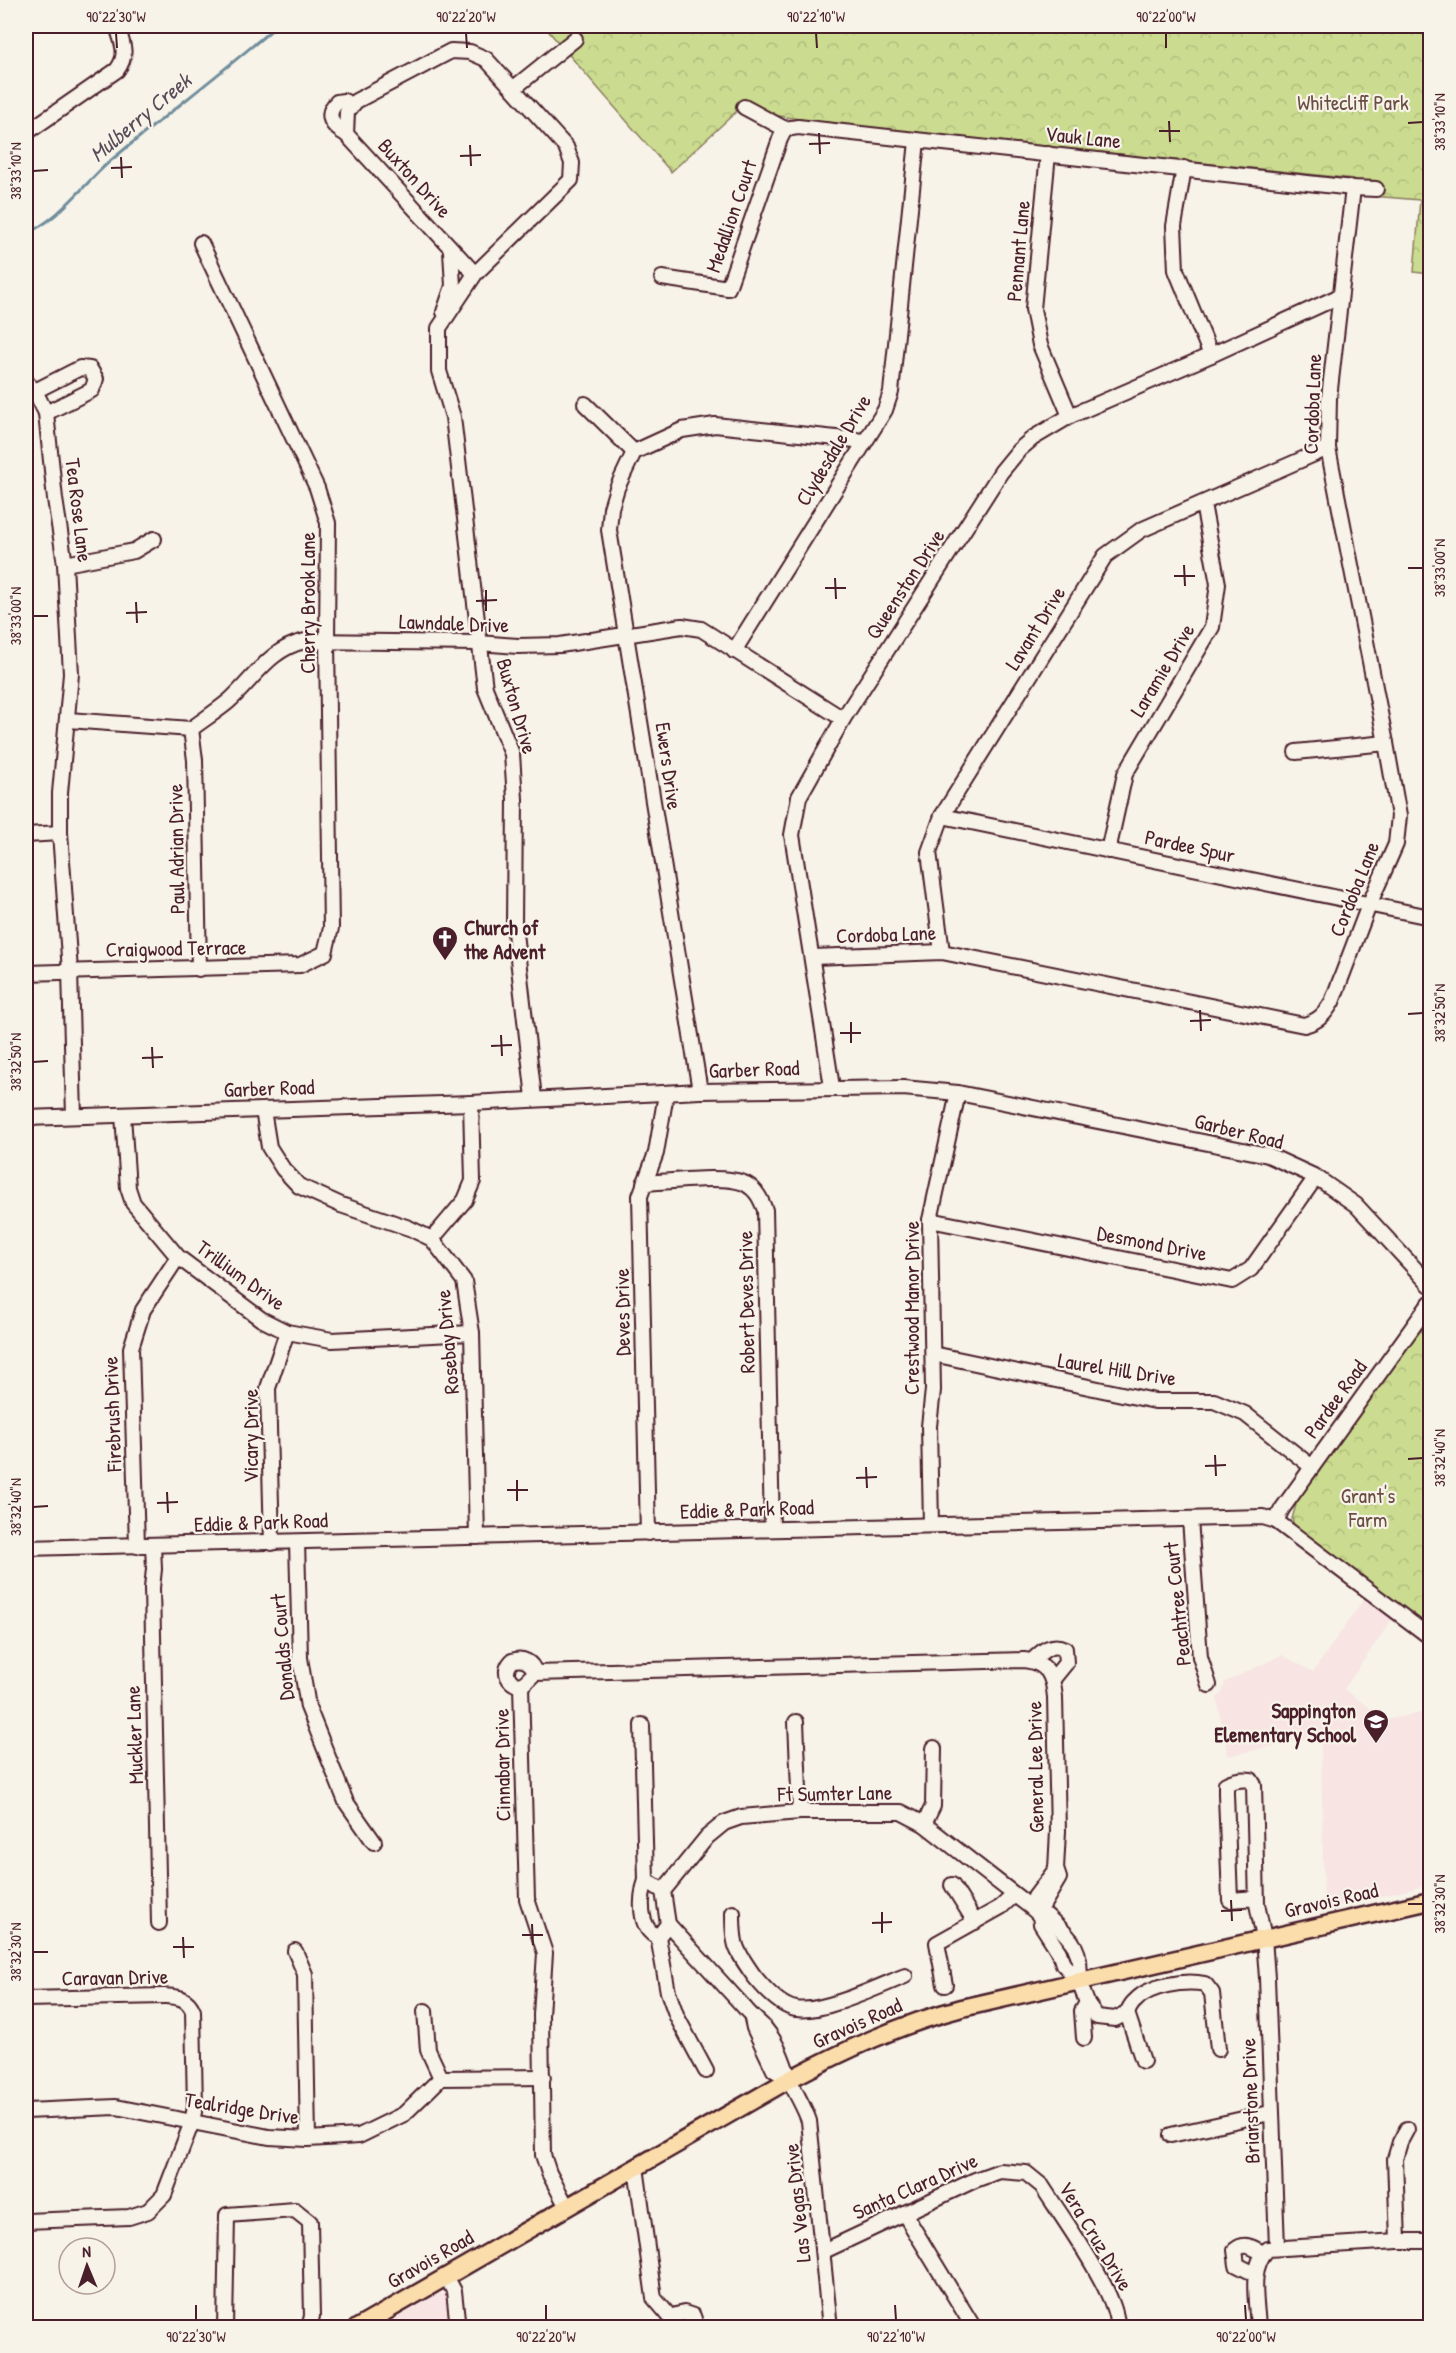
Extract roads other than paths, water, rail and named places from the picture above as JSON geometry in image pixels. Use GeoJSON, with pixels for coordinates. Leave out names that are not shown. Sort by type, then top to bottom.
{"type":"FeatureCollection","features":[{"type":"Feature","properties":{"kind":"main road","name":"Gravois Road"},"geometry":{"type":"LineString","coordinates":[[357,2328],[790,2079],[868,2040],[924,2019],[1431,1900]]}},
{"type":"Feature","properties":{"kind":"street"},"geometry":{"type":"LineString","coordinates":[[26,133],[117,70],[124,62],[124,50],[117,26]]}},
{"type":"Feature","properties":{"kind":"street"},"geometry":{"type":"LineString","coordinates":[[439,328],[475,274],[571,180],[572,163],[566,147],[514,88],[575,39]]}},
{"type":"Feature","properties":{"kind":"street","name":"Buxton Drive"},"geometry":{"type":"LineString","coordinates":[[475,274],[346,134],[346,112],[356,101],[451,51],[470,52],[486,59],[514,88]]}},
{"type":"Feature","properties":{"kind":"street"},"geometry":{"type":"LineString","coordinates":[[744,107],[785,129]]}},
{"type":"Feature","properties":{"kind":"street","name":"Vauk Lane"},"geometry":{"type":"LineString","coordinates":[[785,129],[798,128],[1376,189]]}},
{"type":"Feature","properties":{"kind":"street","name":"Medallion Court"},"geometry":{"type":"LineString","coordinates":[[662,278],[728,288],[785,129]]}},
{"type":"Feature","properties":{"kind":"street","name":"Clydesdale Drive"},"geometry":{"type":"LineString","coordinates":[[734,651],[885,410],[891,392],[917,141]]}},
{"type":"Feature","properties":{"kind":"street","name":"Pennant Lane"},"geometry":{"type":"LineString","coordinates":[[1048,154],[1033,309],[1040,345],[1070,416]]}},
{"type":"Feature","properties":{"kind":"street"},"geometry":{"type":"LineString","coordinates":[[1184,168],[1174,226],[1176,270],[1211,355]]}},
{"type":"Feature","properties":{"kind":"street","name":"Cordoba Lane"},"geometry":{"type":"LineString","coordinates":[[813,957],[942,952],[1304,1025],[1318,1021],[1332,1002],[1396,844],[1399,816],[1328,448],[1329,398],[1353,188]]}},
{"type":"Feature","properties":{"kind":"street","name":"Cherry Brook Lane"},"geometry":{"type":"LineString","coordinates":[[201,243],[317,488],[328,523],[327,641],[331,928],[325,953]]}},
{"type":"Feature","properties":{"kind":"street","name":"Buxton Drive"},"geometry":{"type":"LineString","coordinates":[[452,250],[453,286],[439,328],[439,371],[453,417],[485,688],[512,754],[515,799],[514,924],[534,1098]]}},
{"type":"Feature","properties":{"kind":"street","name":"Queenston Drive"},"geometry":{"type":"LineString","coordinates":[[832,1087],[792,835],[799,797],[843,719],[1001,472],[1019,450],[1033,438],[1070,416],[1340,296]]}},
{"type":"Feature","properties":{"kind":"street","name":"Tea Rose Lane"},"geometry":{"type":"LineString","coordinates":[[37,396],[65,564],[71,674],[60,793],[60,833],[70,971],[74,1116]]}},
{"type":"Feature","properties":{"kind":"street"},"geometry":{"type":"LineString","coordinates":[[585,404],[634,452],[682,430],[715,425],[864,441]]}},
{"type":"Feature","properties":{"kind":"street","name":"Lavant Drive"},"geometry":{"type":"LineString","coordinates":[[942,952],[929,852],[942,816],[1105,556],[1141,530],[1328,448]]}},
{"type":"Feature","properties":{"kind":"street","name":"Ewers Drive"},"geometry":{"type":"LineString","coordinates":[[634,452],[610,508],[609,530],[700,1091]]}},
{"type":"Feature","properties":{"kind":"street","name":"Laramie Drive"},"geometry":{"type":"LineString","coordinates":[[1108,851],[1125,774],[1212,627],[1218,584],[1203,504]]}},
{"type":"Feature","properties":{"kind":"street"},"geometry":{"type":"LineString","coordinates":[[65,564],[134,551],[154,539]]}},
{"type":"Feature","properties":{"kind":"street","name":"Lawndale Drive"},"geometry":{"type":"LineString","coordinates":[[191,729],[228,702],[278,651],[289,645],[305,641],[560,645],[692,626],[701,629],[843,719]]}},
{"type":"Feature","properties":{"kind":"street"},"geometry":{"type":"LineString","coordinates":[[68,720],[191,729]]}},
{"type":"Feature","properties":{"kind":"street","name":"Paul Adrian Drive"},"geometry":{"type":"LineString","coordinates":[[191,729],[195,760],[199,969]]}},
{"type":"Feature","properties":{"kind":"street"},"geometry":{"type":"LineString","coordinates":[[1296,752],[1386,742]]}},
{"type":"Feature","properties":{"kind":"street","name":"Pardee Spur"},"geometry":{"type":"LineString","coordinates":[[942,816],[1431,917]]}},
{"type":"Feature","properties":{"kind":"street"},"geometry":{"type":"LineString","coordinates":[[26,835],[60,833]]}},
{"type":"Feature","properties":{"kind":"street","name":"Craigwood Terrace"},"geometry":{"type":"LineString","coordinates":[[26,972],[300,965],[325,953]]}},
{"type":"Feature","properties":{"kind":"street","name":"Garber Road"},"geometry":{"type":"LineString","coordinates":[[26,1118],[471,1103],[534,1098],[832,1087],[903,1088],[958,1093],[1268,1155],[1316,1177],[1356,1205],[1431,1285]]}},
{"type":"Feature","properties":{"kind":"street","name":"Crestwood Manor Drive"},"geometry":{"type":"LineString","coordinates":[[931,1525],[929,1426],[933,1390],[933,1354],[930,1220],[958,1093]]}},
{"type":"Feature","properties":{"kind":"street","name":"Deves Drive"},"geometry":{"type":"LineString","coordinates":[[648,1533],[640,1196],[656,1153],[666,1094]]}},
{"type":"Feature","properties":{"kind":"street"},"geometry":{"type":"LineString","coordinates":[[432,1239],[465,1200],[473,1181],[471,1103]]}},
{"type":"Feature","properties":{"kind":"street","name":"Rosebay Drive"},"geometry":{"type":"LineString","coordinates":[[263,1110],[269,1147],[283,1169],[299,1186],[341,1205],[409,1228],[432,1239],[464,1281],[472,1333],[477,1537]]}},
{"type":"Feature","properties":{"kind":"street","name":"Trillium Drive"},"geometry":{"type":"LineString","coordinates":[[123,1115],[128,1188],[133,1203],[178,1257],[261,1319],[287,1332],[332,1340],[472,1333]]}},
{"type":"Feature","properties":{"kind":"street","name":"Desmond Drive"},"geometry":{"type":"LineString","coordinates":[[930,1220],[1232,1281],[1251,1269],[1316,1177]]}},
{"type":"Feature","properties":{"kind":"street","name":"Robert Deves Drive"},"geometry":{"type":"LineString","coordinates":[[644,1183],[733,1180],[748,1185],[759,1196],[765,1210],[772,1529]]}},
{"type":"Feature","properties":{"kind":"street","name":"Firebrush Drive"},"geometry":{"type":"LineString","coordinates":[[137,1546],[131,1348],[143,1310],[178,1257]]}},
{"type":"Feature","properties":{"kind":"street","name":"Pardee Road"},"geometry":{"type":"LineString","coordinates":[[1276,1521],[1282,1509],[1431,1303]]}},
{"type":"Feature","properties":{"kind":"street","name":"Vicary Drive"},"geometry":{"type":"LineString","coordinates":[[272,1543],[268,1388],[287,1332]]}},
{"type":"Feature","properties":{"kind":"street","name":"Laurel Hill Drive"},"geometry":{"type":"LineString","coordinates":[[933,1354],[1155,1401],[1214,1401],[1245,1414],[1312,1467]]}},
{"type":"Feature","properties":{"kind":"street","name":"Eddie & Park Road"},"geometry":{"type":"LineString","coordinates":[[26,1548],[1263,1517],[1276,1521],[1431,1637]]}},
{"type":"Feature","properties":{"kind":"street","name":"Peachtree Court"},"geometry":{"type":"LineString","coordinates":[[1190,1519],[1200,1657],[1209,1685]]}},
{"type":"Feature","properties":{"kind":"street","name":"Donalds Court"},"geometry":{"type":"LineString","coordinates":[[297,1542],[300,1658],[308,1707],[346,1802],[374,1842]]}},
{"type":"Feature","properties":{"kind":"street","name":"Muckler Lane"},"geometry":{"type":"LineString","coordinates":[[153,1545],[153,1684],[159,1923]]}},
{"type":"Feature","properties":{"kind":"street"},"geometry":{"type":"LineString","coordinates":[[521,1686],[513,1684],[507,1676],[507,1668],[512,1661],[524,1659],[536,1672],[1032,1661],[1049,1673],[1066,1663],[1065,1649],[1051,1646],[1044,1649],[1032,1661]]}},
{"type":"Feature","properties":{"kind":"street","name":"Cinnabar Drive"},"geometry":{"type":"LineString","coordinates":[[536,1672],[521,1686],[527,1899],[545,1953],[541,2014],[543,2155],[549,2174],[567,2207]]}},
{"type":"Feature","properties":{"kind":"street","name":"General Lee Drive"},"geometry":{"type":"LineString","coordinates":[[1037,1913],[1059,1878],[1056,1869],[1058,1831],[1049,1673]]}},
{"type":"Feature","properties":{"kind":"street"},"geometry":{"type":"LineString","coordinates":[[796,1722],[800,1812]]}},
{"type":"Feature","properties":{"kind":"street"},"geometry":{"type":"LineString","coordinates":[[642,1725],[646,1880],[642,1891],[645,1924],[652,1935],[658,1937]]}},
{"type":"Feature","properties":{"kind":"street"},"geometry":{"type":"LineString","coordinates":[[924,1824],[933,1806],[934,1748]]}},
{"type":"Feature","properties":{"kind":"street","name":"Briarstone Drive"},"geometry":{"type":"LineString","coordinates":[[1257,1899],[1230,1900],[1226,1784],[1232,1781],[1246,1779],[1251,1780],[1254,1785],[1257,1899],[1264,1938],[1277,2247]]}},
{"type":"Feature","properties":{"kind":"street","name":"Ft Sumter Lane"},"geometry":{"type":"LineString","coordinates":[[663,1891],[707,1837],[724,1823],[741,1817],[800,1812],[901,1812],[924,1824],[1037,1913],[1041,1924],[1059,1952],[1063,1964],[1079,1981],[1087,2003]]}},
{"type":"Feature","properties":{"kind":"street"},"geometry":{"type":"LineString","coordinates":[[646,1880],[663,1891],[668,1924],[658,1937],[671,2000],[677,2017],[706,2072]]}},
{"type":"Feature","properties":{"kind":"street"},"geometry":{"type":"LineString","coordinates":[[952,1885],[975,1922]]}},
{"type":"Feature","properties":{"kind":"street"},"geometry":{"type":"LineString","coordinates":[[945,1984],[937,1943],[1001,1907],[1014,1895]]}},
{"type":"Feature","properties":{"kind":"street"},"geometry":{"type":"LineString","coordinates":[[733,1913],[733,1940],[737,1952],[765,1990],[793,2009],[807,2010],[825,2006],[905,1976]]}},
{"type":"Feature","properties":{"kind":"street","name":"Las Vegas Drive"},"geometry":{"type":"LineString","coordinates":[[668,1924],[748,2013],[774,2070],[790,2079],[802,2103],[809,2121],[824,2251],[830,2328]]}},
{"type":"Feature","properties":{"kind":"street"},"geometry":{"type":"LineString","coordinates":[[295,1951],[305,1974],[309,2139]]}},
{"type":"Feature","properties":{"kind":"street"},"geometry":{"type":"LineString","coordinates":[[1084,2038],[1082,2011],[1087,2003],[1097,2017],[1115,2019],[1127,2013],[1135,2000],[1151,1990],[1193,1982],[1205,1984],[1212,1993],[1218,2049]]}},
{"type":"Feature","properties":{"kind":"street"},"geometry":{"type":"LineString","coordinates":[[748,2013],[765,1990]]}},
{"type":"Feature","properties":{"kind":"street","name":"Caravan Drive"},"geometry":{"type":"LineString","coordinates":[[26,1999],[182,1997],[190,2003],[193,2011],[195,2107],[192,2122]]}},
{"type":"Feature","properties":{"kind":"street"},"geometry":{"type":"LineString","coordinates":[[425,2011],[428,2050],[441,2078],[543,2077]]}},
{"type":"Feature","properties":{"kind":"street"},"geometry":{"type":"LineString","coordinates":[[1127,2013],[1143,2061]]}},
{"type":"Feature","properties":{"kind":"street","name":"Tealridge Drive"},"geometry":{"type":"LineString","coordinates":[[26,2111],[116,2107],[269,2137],[309,2139],[359,2136],[404,2114],[441,2078]]}},
{"type":"Feature","properties":{"kind":"street"},"geometry":{"type":"LineString","coordinates":[[1171,2135],[1270,2113]]}},
{"type":"Feature","properties":{"kind":"street"},"geometry":{"type":"LineString","coordinates":[[26,2221],[129,2217],[148,2211],[164,2195],[192,2122]]}},
{"type":"Feature","properties":{"kind":"street"},"geometry":{"type":"LineString","coordinates":[[1398,2241],[1395,2159],[1407,2129]]}},
{"type":"Feature","properties":{"kind":"street"},"geometry":{"type":"LineString","coordinates":[[636,2167],[654,2298],[671,2323],[680,2313],[689,2314],[695,2320],[697,2328]]}},
{"type":"Feature","properties":{"kind":"street","name":"Santa Clara Drive"},"geometry":{"type":"LineString","coordinates":[[824,2251],[1000,2170],[1026,2173]]}},
{"type":"Feature","properties":{"kind":"street","name":"Vera Cruz Drive"},"geometry":{"type":"LineString","coordinates":[[1026,2173],[1042,2186],[1109,2293],[1118,2317],[1116,2328]]}},
{"type":"Feature","properties":{"kind":"street"},"geometry":{"type":"LineString","coordinates":[[225,2328],[227,2215],[295,2210],[310,2222],[312,2316],[309,2328]]}},
{"type":"Feature","properties":{"kind":"street"},"geometry":{"type":"LineString","coordinates":[[904,2213],[974,2328]]}},
{"type":"Feature","properties":{"kind":"street"},"geometry":{"type":"LineString","coordinates":[[1258,2324],[1255,2274],[1258,2262],[1268,2249],[1431,2241]]}},
{"type":"Feature","properties":{"kind":"street"},"geometry":{"type":"LineString","coordinates":[[1255,2274],[1237,2265],[1235,2250],[1239,2246],[1248,2246],[1263,2253]]}},
{"type":"Feature","properties":{"kind":"street"},"geometry":{"type":"LineString","coordinates":[[446,2276],[454,2291],[458,2328]]}},
{"type":"Feature","properties":{"kind":"waterway","name":"Mulberry Creek"},"geometry":{"type":"LineString","coordinates":[[26,233],[59,212],[109,162],[276,26]]}},
{"type":"Feature","properties":{"kind":"waterway"},"geometry":{"type":"LineString","coordinates":[[1269,2328],[1291,2323],[1313,2328]]}},
{"type":"Feature","properties":{"kind":"place","name":"Church of the Advent"},"geometry":{"type":"Point","coordinates":[445,962]}},
{"type":"Feature","properties":{"kind":"place","name":"Sappington Elementary School"},"geometry":{"type":"Point","coordinates":[1376,1745]}},
{"type":"Feature","properties":{"kind":"park label","name":"Whitecliff Park"},"geometry":{"type":"Point","coordinates":[1353,102]}},
{"type":"Feature","properties":{"kind":"park label","name":"Grant's Farm"},"geometry":{"type":"Point","coordinates":[1368,1507]}}]}
